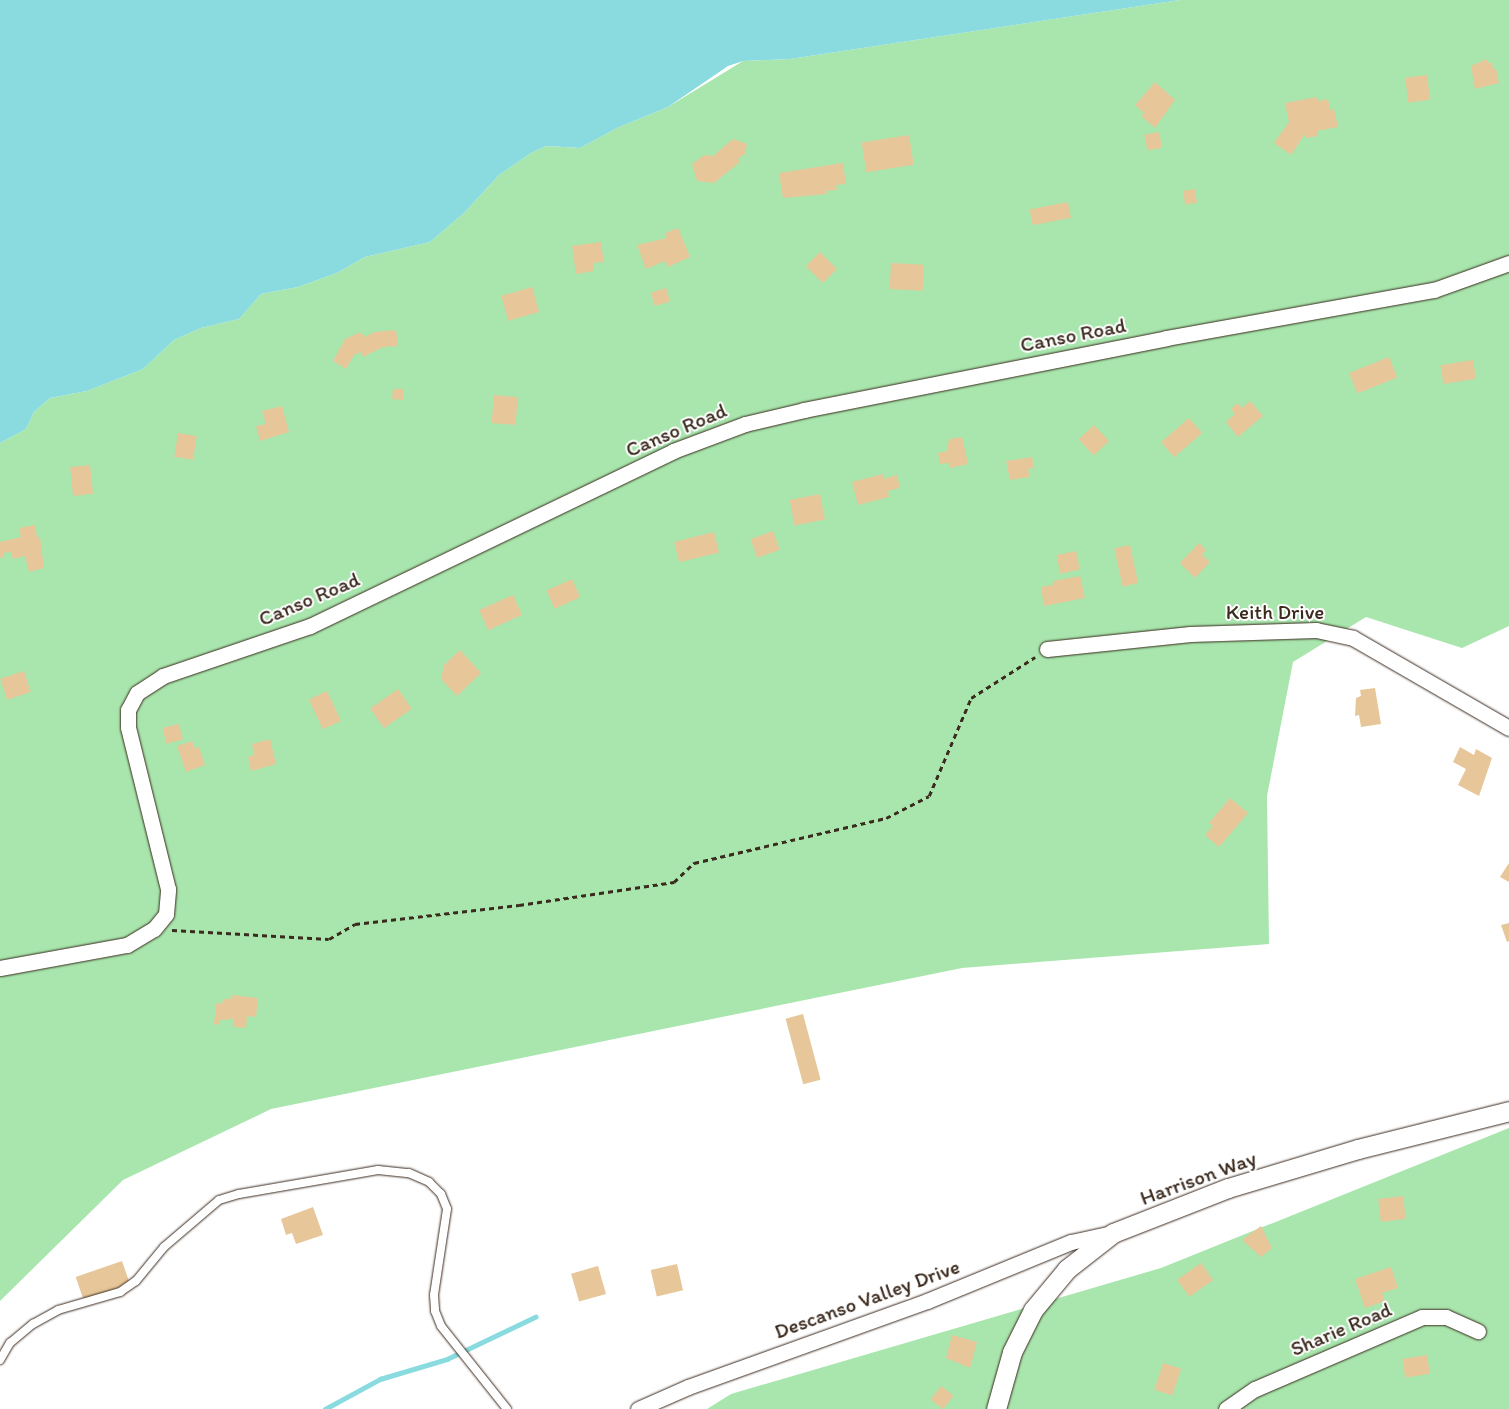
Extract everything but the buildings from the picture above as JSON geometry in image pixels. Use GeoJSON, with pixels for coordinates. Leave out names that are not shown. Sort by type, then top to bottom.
{"type":"FeatureCollection","features":[{"type":"Feature","properties":{"kind":"street","name":"Canso Road"},"geometry":{"type":"LineString","coordinates":[[0,968],[127,946],[154,929],[166,914],[168,889],[128,727],[128,710],[137,693],[163,676],[310,626],[694,442],[745,424],[804,410],[1146,342],[1434,290],[1509,263]]}},
{"type":"Feature","properties":{"kind":"street","name":"Keith Drive"},"geometry":{"type":"LineString","coordinates":[[1047,649],[1190,634],[1316,630],[1353,638],[1509,728]]}},
{"type":"Feature","properties":{"kind":"street","name":"Harrison Way"},"geometry":{"type":"LineString","coordinates":[[996,1409],[1012,1352],[1033,1310],[1067,1269],[1113,1233],[1228,1188],[1358,1149],[1509,1111]]}},
{"type":"Feature","properties":{"kind":"street","name":"Descanso Valley Drive"},"geometry":{"type":"LineString","coordinates":[[638,1409],[688,1387],[928,1301],[1072,1242],[1113,1233]]}},
{"type":"Feature","properties":{"kind":"street","name":"Sharie Road"},"geometry":{"type":"LineString","coordinates":[[1226,1409],[1256,1389],[1422,1317],[1446,1317],[1478,1331]]}},
{"type":"Feature","properties":{"kind":"lane"},"geometry":{"type":"LineString","coordinates":[[0,1360],[10,1343],[33,1324],[58,1310],[120,1292],[136,1281],[164,1247],[219,1200],[239,1194],[378,1170],[402,1172],[429,1182],[441,1194],[447,1209],[434,1295],[435,1311],[441,1326],[507,1409]]}},
{"type":"Feature","properties":{"kind":"path"},"geometry":{"type":"LineString","coordinates":[[172,930],[329,939],[355,924],[674,882],[694,864],[886,818],[929,796],[971,698],[1047,649]]}},
{"type":"Feature","properties":{"kind":"green space"},"geometry":{"type":"Polygon","coordinates":[[[1180,0],[1509,0],[1509,626],[1462,648],[1366,617],[1293,662],[1267,796],[1269,944],[962,968],[271,1109],[123,1180],[0,1301],[0,443],[26,429],[34,412],[50,398],[87,391],[143,369],[174,340],[201,328],[239,319],[261,294],[298,287],[337,273],[365,257],[430,242],[464,213],[499,175],[531,153],[546,146],[580,148],[617,128],[668,107],[743,61],[790,59],[1180,0]]]}},
{"type":"Feature","properties":{"kind":"green space"},"geometry":{"type":"Polygon","coordinates":[[[1509,1128],[1509,1409],[707,1409],[731,1394],[1161,1268],[1509,1128]]]}},
{"type":"Feature","properties":{"kind":"water"},"geometry":{"type":"Polygon","coordinates":[[[0,0],[1180,0],[790,59],[743,61],[728,66],[668,107],[617,128],[580,148],[546,146],[531,153],[499,175],[464,213],[430,242],[365,257],[337,273],[298,287],[261,294],[239,319],[201,328],[174,340],[143,369],[87,391],[50,398],[34,412],[26,429],[0,443],[0,0]]]}},
{"type":"Feature","properties":{"kind":"waterway"},"geometry":{"type":"LineString","coordinates":[[325,1409],[380,1379],[447,1359],[535,1317]]}}]}
